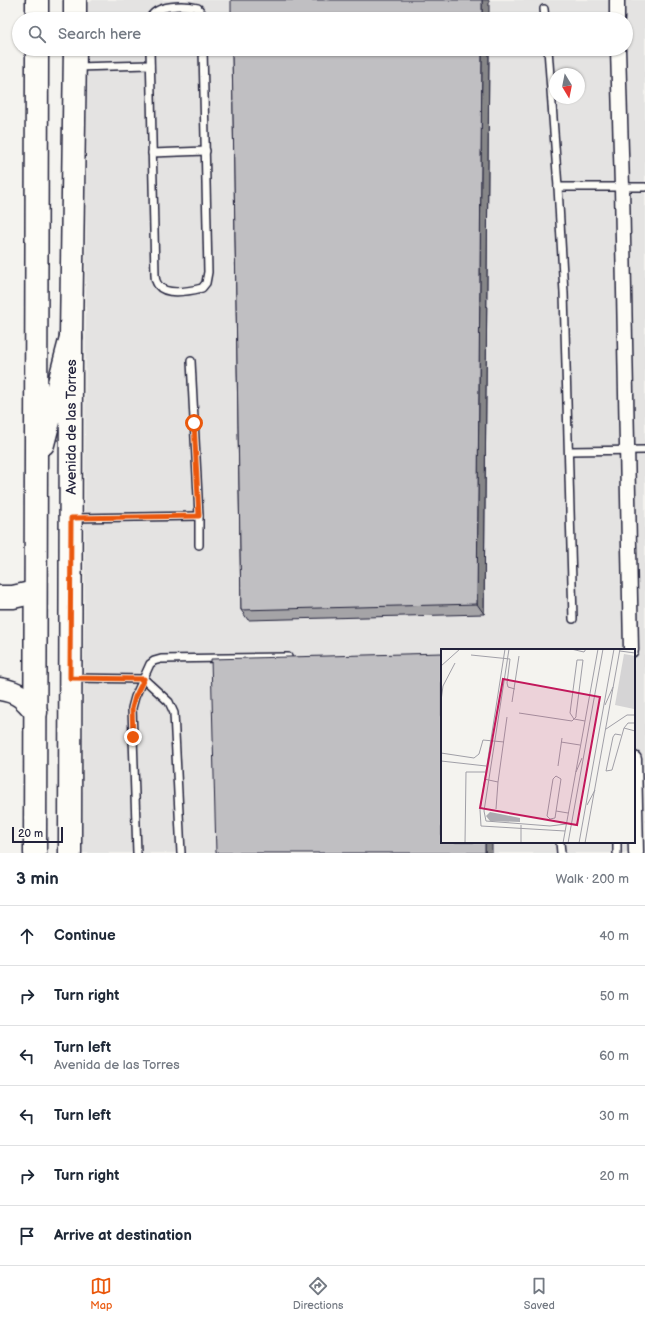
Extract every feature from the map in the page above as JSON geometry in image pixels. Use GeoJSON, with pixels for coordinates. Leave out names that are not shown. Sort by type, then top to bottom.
{"type":"FeatureCollection","features":[{"type":"Feature","properties":{"kind":"main road"},"geometry":{"type":"LineString","coordinates":[[37,0],[37,12]]}},
{"type":"Feature","properties":{"kind":"main road"},"geometry":{"type":"LineString","coordinates":[[75,0],[75,12]]}},
{"type":"Feature","properties":{"kind":"main road"},"geometry":{"type":"LineString","coordinates":[[35,853],[37,56]]}},
{"type":"Feature","properties":{"kind":"main road","name":"Avenida de las Torres"},"geometry":{"type":"LineString","coordinates":[[70,853],[71,337],[75,58]]}},
{"type":"Feature","properties":{"kind":"main road"},"geometry":{"type":"LineString","coordinates":[[35,474],[71,337]]}},
{"type":"Feature","properties":{"kind":"main road"},"geometry":{"type":"LineString","coordinates":[[0,597],[13,598],[35,592]]}},
{"type":"Feature","properties":{"kind":"main road"},"geometry":{"type":"LineString","coordinates":[[0,689],[16,693],[36,712]]}},
{"type":"Feature","properties":{"kind":"street"},"geometry":{"type":"LineString","coordinates":[[617,0],[617,12]]}},
{"type":"Feature","properties":{"kind":"street"},"geometry":{"type":"LineString","coordinates":[[618,56],[631,649]]}},
{"type":"Feature","properties":{"kind":"street"},"geometry":{"type":"LineString","coordinates":[[635,806],[636,853]]}},
{"type":"Feature","properties":{"kind":"lane"},"geometry":{"type":"LineString","coordinates":[[155,12],[158,10],[183,6],[198,8],[201,12]]}},
{"type":"Feature","properties":{"kind":"lane"},"geometry":{"type":"LineString","coordinates":[[150,56],[154,275],[157,284],[162,289],[169,291],[202,288],[206,283],[208,272],[203,56]]}},
{"type":"Feature","properties":{"kind":"lane"},"geometry":{"type":"LineString","coordinates":[[549,56],[564,293],[573,618]]}},
{"type":"Feature","properties":{"kind":"lane"},"geometry":{"type":"LineString","coordinates":[[75,58],[150,65]]}},
{"type":"Feature","properties":{"kind":"lane"},"geometry":{"type":"LineString","coordinates":[[152,153],[206,151]]}},
{"type":"Feature","properties":{"kind":"lane"},"geometry":{"type":"LineString","coordinates":[[558,186],[645,187]]}},
{"type":"Feature","properties":{"kind":"lane"},"geometry":{"type":"LineString","coordinates":[[191,361],[199,516],[199,545]]}},
{"type":"Feature","properties":{"kind":"lane"},"geometry":{"type":"LineString","coordinates":[[569,451],[645,450]]}},
{"type":"Feature","properties":{"kind":"lane"},"geometry":{"type":"LineString","coordinates":[[71,518],[199,516]]}},
{"type":"Feature","properties":{"kind":"lane"},"geometry":{"type":"LineString","coordinates":[[137,853],[132,708],[135,697],[150,664],[161,659],[294,657]]}},
{"type":"Feature","properties":{"kind":"lane"},"geometry":{"type":"LineString","coordinates":[[70,678],[144,679],[169,702],[174,714],[181,853]]}},
{"type":"Feature","properties":{"kind":"lane"},"geometry":{"type":"LineString","coordinates":[[560,843],[561,853]]}},
{"type":"Feature","properties":{"kind":"shaded area"},"geometry":{"type":"Polygon","coordinates":[[[93,0],[645,0],[645,853],[83,853],[87,56],[633,56],[633,12],[87,12],[87,4],[93,0]]]}},
{"type":"Feature","properties":{"kind":"building"},"geometry":{"type":"Polygon","coordinates":[[[231,0],[482,0],[482,12],[231,12],[231,0]]]}},
{"type":"Feature","properties":{"kind":"building"},"geometry":{"type":"Polygon","coordinates":[[[232,56],[482,56],[477,604],[241,610],[232,56]]]}},
{"type":"Feature","properties":{"kind":"building"},"geometry":{"type":"Polygon","coordinates":[[[441,653],[441,843],[485,843],[485,853],[216,853],[211,659],[441,653]]]}},
{"type":"Feature","properties":{"kind":"route"},"geometry":{"type":"LineString","coordinates":[[133,737],[132,708],[135,697],[144,679],[70,678],[71,518],[113,516],[199,516],[194,423]]}}]}
